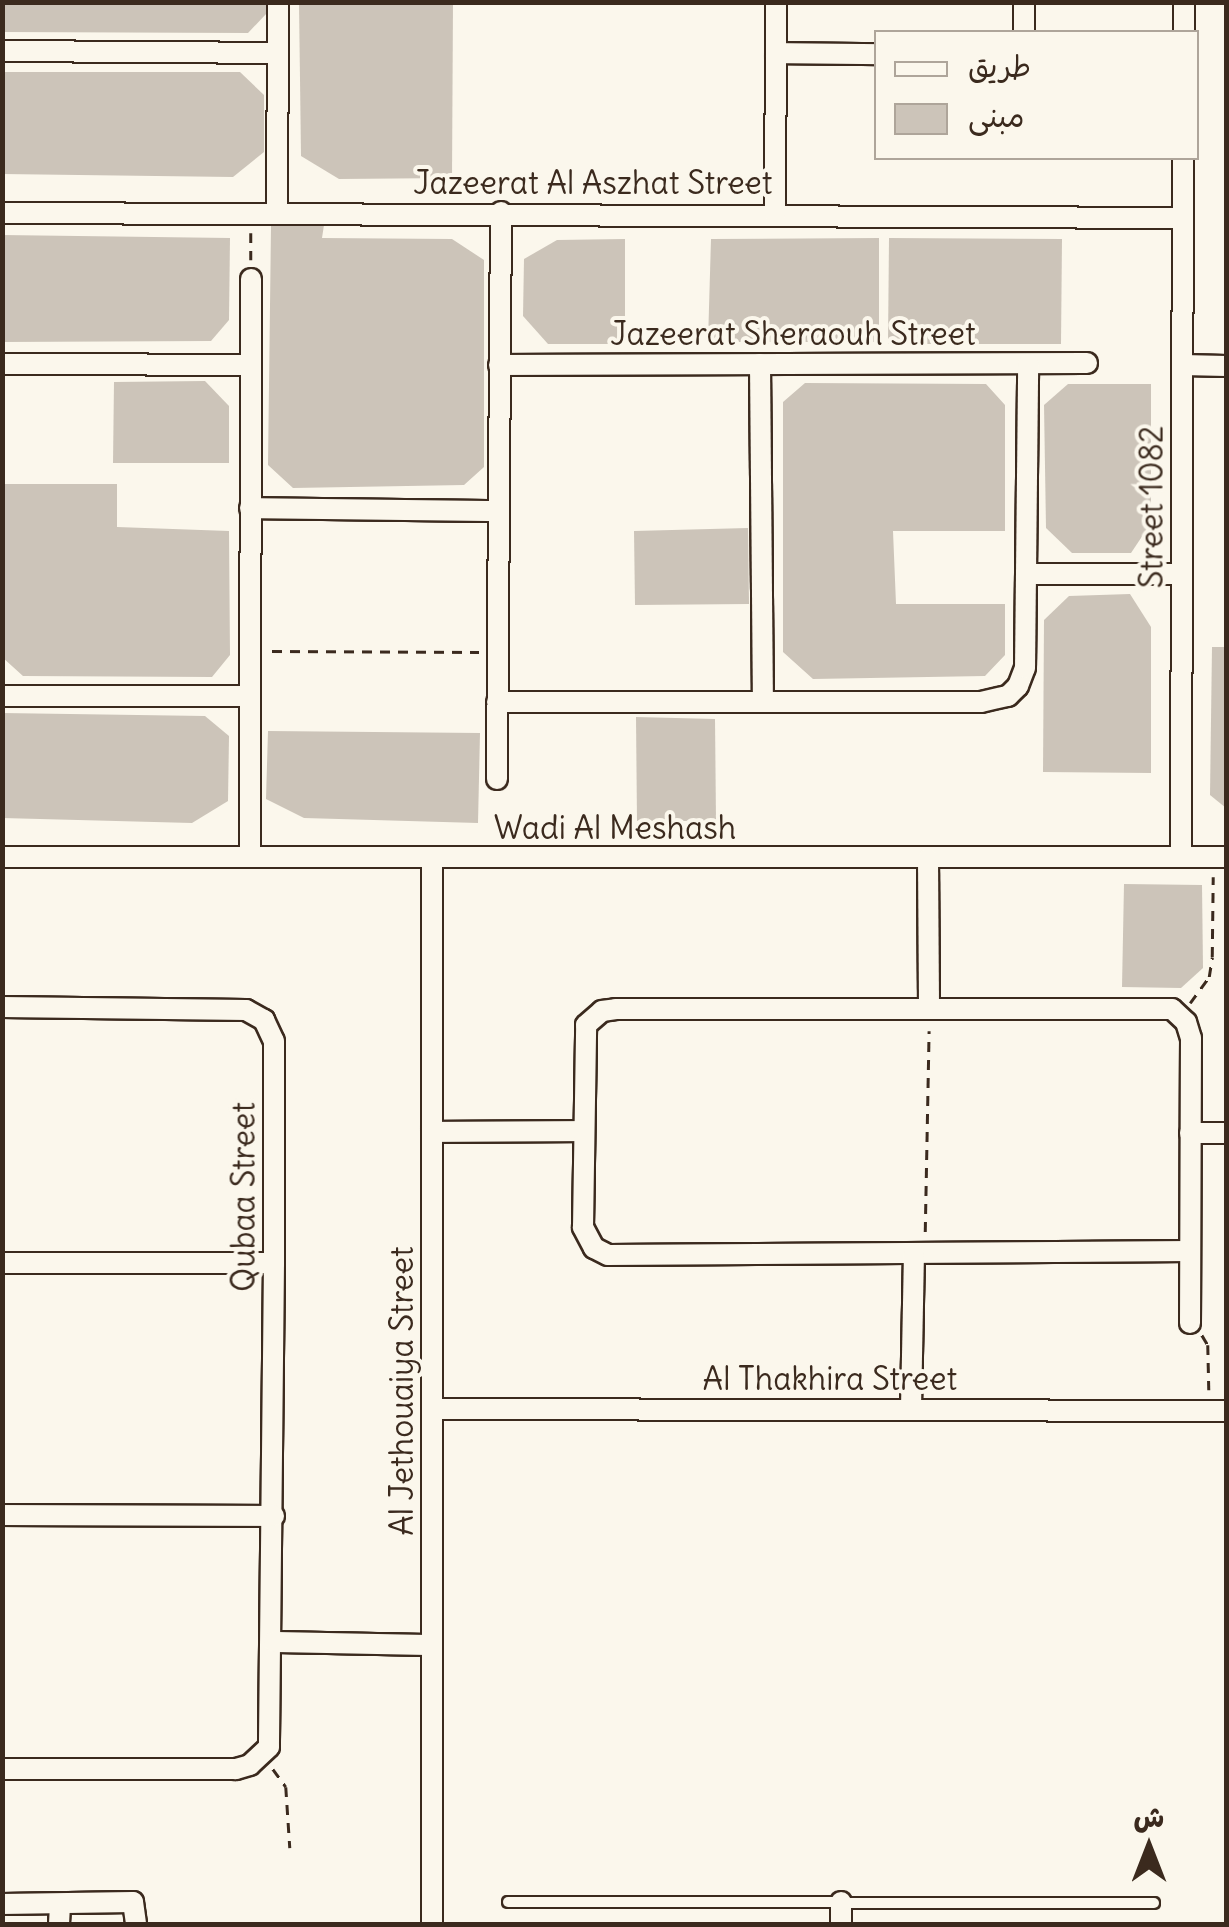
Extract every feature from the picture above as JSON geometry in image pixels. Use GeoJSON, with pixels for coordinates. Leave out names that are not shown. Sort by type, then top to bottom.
{"type":"FeatureCollection","features":[{"type":"Feature","properties":{"kind":"street"},"geometry":{"type":"LineString","coordinates":[[277,212],[278,2]]}},
{"type":"Feature","properties":{"kind":"street"},"geometry":{"type":"LineString","coordinates":[[775,215],[776,2]]}},
{"type":"Feature","properties":{"kind":"street"},"geometry":{"type":"LineString","coordinates":[[1024,2],[1024,30]]}},
{"type":"Feature","properties":{"kind":"street"},"geometry":{"type":"LineString","coordinates":[[1184,2],[1184,30]]}},
{"type":"Feature","properties":{"kind":"street"},"geometry":{"type":"LineString","coordinates":[[2,52],[278,53]]}},
{"type":"Feature","properties":{"kind":"street"},"geometry":{"type":"LineString","coordinates":[[776,53],[874,54]]}},
{"type":"Feature","properties":{"kind":"street","name":"Street 1082"},"geometry":{"type":"LineString","coordinates":[[1181,857],[1184,160]]}},
{"type":"Feature","properties":{"kind":"street"},"geometry":{"type":"LineString","coordinates":[[497,779],[501,212]]}},
{"type":"Feature","properties":{"kind":"street","name":"Jazeerat Al Aszhat Street"},"geometry":{"type":"LineString","coordinates":[[2,213],[501,212],[1183,218]]}},
{"type":"Feature","properties":{"kind":"street"},"geometry":{"type":"LineString","coordinates":[[250,856],[251,280]]}},
{"type":"Feature","properties":{"kind":"street"},"geometry":{"type":"LineString","coordinates":[[2,364],[250,365]]}},
{"type":"Feature","properties":{"kind":"street"},"geometry":{"type":"LineString","coordinates":[[760,364],[763,700]]}},
{"type":"Feature","properties":{"kind":"street"},"geometry":{"type":"LineString","coordinates":[[497,702],[1003,699],[1018,686],[1025,668],[1028,364]]}},
{"type":"Feature","properties":{"kind":"street","name":"Jazeerat Sheraouh Street"},"geometry":{"type":"LineString","coordinates":[[499,365],[1087,364]]}},
{"type":"Feature","properties":{"kind":"street"},"geometry":{"type":"LineString","coordinates":[[1183,366],[1226,366]]}},
{"type":"Feature","properties":{"kind":"street"},"geometry":{"type":"LineString","coordinates":[[250,508],[498,511]]}},
{"type":"Feature","properties":{"kind":"street"},"geometry":{"type":"LineString","coordinates":[[1027,574],[1182,574]]}},
{"type":"Feature","properties":{"kind":"street"},"geometry":{"type":"LineString","coordinates":[[2,696],[250,696]]}},
{"type":"Feature","properties":{"kind":"street","name":"Wadi Al Meshash"},"geometry":{"type":"LineString","coordinates":[[2,857],[1220,857]]}},
{"type":"Feature","properties":{"kind":"street","name":"Al Jethouaiya Street"},"geometry":{"type":"LineString","coordinates":[[432,857],[432,1924]]}},
{"type":"Feature","properties":{"kind":"street"},"geometry":{"type":"LineString","coordinates":[[928,859],[930,1009]]}},
{"type":"Feature","properties":{"kind":"street"},"geometry":{"type":"LineString","coordinates":[[1190,1251],[608,1255],[594,1248],[583,1227],[586,1025],[602,1011],[1160,1007],[1180,1015],[1191,1038],[1190,1323]]}},
{"type":"Feature","properties":{"kind":"street","name":"Qubaa Street"},"geometry":{"type":"LineString","coordinates":[[2,1008],[246,1010],[264,1020],[274,1041],[274,1642],[271,1737],[262,1756]]}},
{"type":"Feature","properties":{"kind":"street"},"geometry":{"type":"LineString","coordinates":[[432,1132],[582,1131]]}},
{"type":"Feature","properties":{"kind":"street"},"geometry":{"type":"LineString","coordinates":[[1190,1133],[1226,1133]]}},
{"type":"Feature","properties":{"kind":"street"},"geometry":{"type":"LineString","coordinates":[[911,1408],[919,1254]]}},
{"type":"Feature","properties":{"kind":"street"},"geometry":{"type":"LineString","coordinates":[[2,1264],[274,1264]]}},
{"type":"Feature","properties":{"kind":"street","name":"Al Thakhira Street"},"geometry":{"type":"LineString","coordinates":[[432,1409],[1218,1411]]}},
{"type":"Feature","properties":{"kind":"street"},"geometry":{"type":"LineString","coordinates":[[2,1515],[274,1516]]}},
{"type":"Feature","properties":{"kind":"street"},"geometry":{"type":"LineString","coordinates":[[274,1642],[430,1645]]}},
{"type":"Feature","properties":{"kind":"street"},"geometry":{"type":"LineString","coordinates":[[2,1769],[236,1769],[262,1756]]}},
{"type":"Feature","properties":{"kind":"street"},"geometry":{"type":"LineString","coordinates":[[2,1904],[59,1914],[134,1902],[136,1924]]}},
{"type":"Feature","properties":{"kind":"street"},"geometry":{"type":"LineString","coordinates":[[841,1902],[841,1924]]}},
{"type":"Feature","properties":{"kind":"lane"},"geometry":{"type":"LineString","coordinates":[[508,1902],[1154,1903]]}},
{"type":"Feature","properties":{"kind":"path"},"geometry":{"type":"LineString","coordinates":[[251,212],[251,280]]}},
{"type":"Feature","properties":{"kind":"path"},"geometry":{"type":"LineString","coordinates":[[250,650],[496,652]]}},
{"type":"Feature","properties":{"kind":"path"},"geometry":{"type":"LineString","coordinates":[[1180,1015],[1208,977],[1220,857]]}},
{"type":"Feature","properties":{"kind":"path"},"geometry":{"type":"LineString","coordinates":[[919,1254],[930,1009]]}},
{"type":"Feature","properties":{"kind":"path"},"geometry":{"type":"LineString","coordinates":[[1190,1323],[1207,1340],[1218,1411]]}},
{"type":"Feature","properties":{"kind":"path"},"geometry":{"type":"LineString","coordinates":[[262,1756],[286,1787],[290,1848]]}},
{"type":"Feature","properties":{"kind":"building"},"geometry":{"type":"Polygon","coordinates":[[[2,2],[267,2],[267,13],[248,33],[2,32],[2,2]]]}},
{"type":"Feature","properties":{"kind":"building"},"geometry":{"type":"Polygon","coordinates":[[[299,2],[453,2],[452,178],[339,179],[301,156],[299,2]]]}},
{"type":"Feature","properties":{"kind":"building"},"geometry":{"type":"Polygon","coordinates":[[[2,72],[240,72],[264,95],[264,152],[233,177],[2,174],[2,72]]]}},
{"type":"Feature","properties":{"kind":"building"},"geometry":{"type":"Polygon","coordinates":[[[324,225],[322,238],[452,239],[484,260],[484,467],[464,485],[293,488],[268,465],[271,226],[324,225]]]}},
{"type":"Feature","properties":{"kind":"building"},"geometry":{"type":"Polygon","coordinates":[[[2,235],[230,238],[229,320],[211,341],[2,342],[2,235]]]}},
{"type":"Feature","properties":{"kind":"building"},"geometry":{"type":"Polygon","coordinates":[[[879,238],[879,342],[708,342],[711,239],[879,238]]]}},
{"type":"Feature","properties":{"kind":"building"},"geometry":{"type":"Polygon","coordinates":[[[889,238],[1062,239],[1061,344],[888,344],[889,238]]]}},
{"type":"Feature","properties":{"kind":"building"},"geometry":{"type":"Polygon","coordinates":[[[625,239],[625,344],[548,344],[523,316],[524,259],[557,240],[625,239]]]}},
{"type":"Feature","properties":{"kind":"building"},"geometry":{"type":"Polygon","coordinates":[[[205,381],[229,406],[229,463],[113,463],[114,382],[205,381]]]}},
{"type":"Feature","properties":{"kind":"building"},"geometry":{"type":"Polygon","coordinates":[[[805,383],[986,384],[1005,405],[1005,531],[893,531],[896,604],[1005,604],[1005,655],[985,676],[813,679],[783,652],[783,402],[805,383]]]}},
{"type":"Feature","properties":{"kind":"building"},"geometry":{"type":"Polygon","coordinates":[[[1068,384],[1151,384],[1151,523],[1131,553],[1072,553],[1046,528],[1044,405],[1068,384]]]}},
{"type":"Feature","properties":{"kind":"building"},"geometry":{"type":"Polygon","coordinates":[[[2,484],[117,484],[117,527],[229,531],[230,655],[212,677],[23,676],[2,657],[2,484]]]}},
{"type":"Feature","properties":{"kind":"building"},"geometry":{"type":"Polygon","coordinates":[[[748,528],[749,604],[635,605],[634,531],[748,528]]]}},
{"type":"Feature","properties":{"kind":"building"},"geometry":{"type":"Polygon","coordinates":[[[1130,594],[1151,627],[1151,773],[1043,772],[1044,620],[1069,596],[1130,594]]]}},
{"type":"Feature","properties":{"kind":"building"},"geometry":{"type":"Polygon","coordinates":[[[1212,647],[1226,647],[1226,808],[1210,795],[1212,647]]]}},
{"type":"Feature","properties":{"kind":"building"},"geometry":{"type":"Polygon","coordinates":[[[2,713],[205,716],[229,736],[228,801],[192,823],[2,818],[2,713]]]}},
{"type":"Feature","properties":{"kind":"building"},"geometry":{"type":"Polygon","coordinates":[[[636,717],[715,719],[716,821],[637,821],[636,717]]]}},
{"type":"Feature","properties":{"kind":"building"},"geometry":{"type":"Polygon","coordinates":[[[268,731],[480,733],[478,823],[304,818],[266,799],[268,731]]]}},
{"type":"Feature","properties":{"kind":"building"},"geometry":{"type":"Polygon","coordinates":[[[1124,884],[1202,885],[1203,968],[1181,988],[1122,987],[1124,884]]]}}]}
